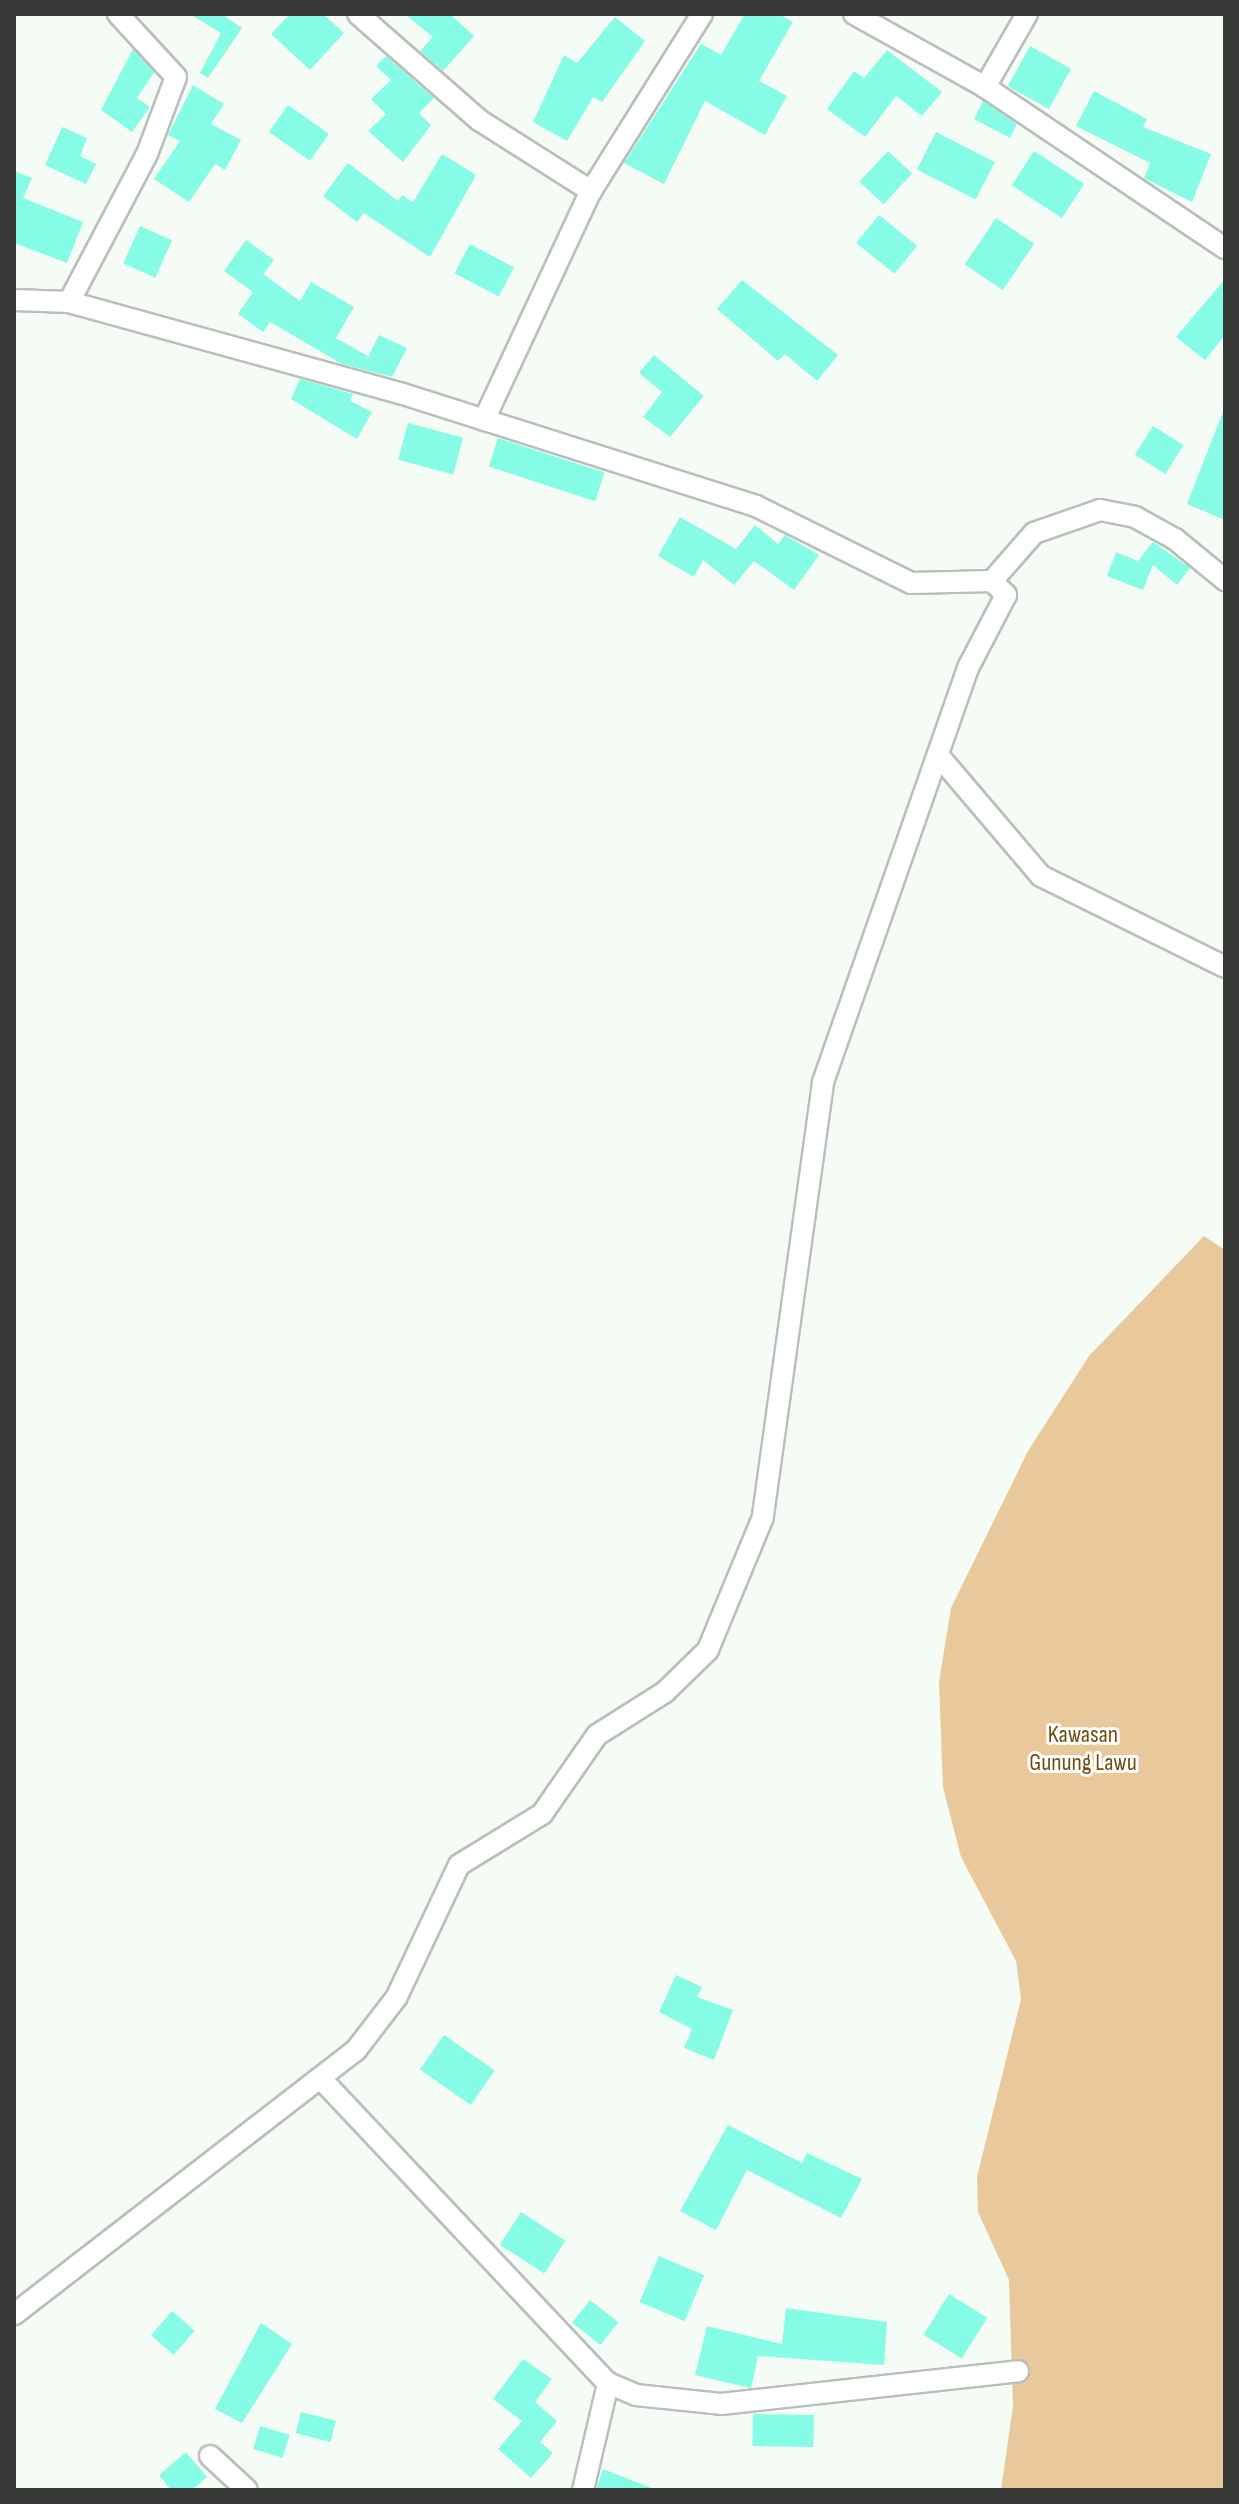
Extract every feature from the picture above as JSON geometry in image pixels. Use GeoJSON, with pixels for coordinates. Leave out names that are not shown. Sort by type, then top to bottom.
{"type":"FeatureCollection","features":[{"type":"Feature","properties":{"kind":"street"},"geometry":{"type":"LineString","coordinates":[[69,302],[147,154],[176,77],[118,14]]}},
{"type":"Feature","properties":{"kind":"street"},"geometry":{"type":"LineString","coordinates":[[358,14],[479,120],[591,191]]}},
{"type":"Feature","properties":{"kind":"street"},"geometry":{"type":"LineString","coordinates":[[484,420],[591,191],[702,14]]}},
{"type":"Feature","properties":{"kind":"street"},"geometry":{"type":"LineString","coordinates":[[854,14],[985,87],[1225,248]]}},
{"type":"Feature","properties":{"kind":"street"},"geometry":{"type":"LineString","coordinates":[[985,87],[1027,14]]}},
{"type":"Feature","properties":{"kind":"street"},"geometry":{"type":"LineString","coordinates":[[14,300],[69,302],[484,420],[756,506],[911,583],[992,581],[1006,595],[1005,606],[968,668],[823,1083],[763,1517],[729,1607],[691,1671],[597,1735],[542,1814],[459,1865],[396,1998],[323,2081],[14,2314]]}},
{"type":"Feature","properties":{"kind":"street"},"geometry":{"type":"LineString","coordinates":[[992,581],[1034,533],[1100,510],[1135,517],[1175,539],[1225,580]]}},
{"type":"Feature","properties":{"kind":"street"},"geometry":{"type":"LineString","coordinates":[[938,755],[1041,876],[1225,967]]}},
{"type":"Feature","properties":{"kind":"street"},"geometry":{"type":"LineString","coordinates":[[323,2081],[608,2383],[663,2402],[721,2404],[1018,2371]]}},
{"type":"Feature","properties":{"kind":"street"},"geometry":{"type":"LineString","coordinates":[[583,2490],[608,2383]]}},
{"type":"Feature","properties":{"kind":"street"},"geometry":{"type":"LineString","coordinates":[[210,2456],[247,2490]]}},
{"type":"Feature","properties":{"kind":"green space","name":"Kawasan Gunung Lawu"},"geometry":{"type":"Polygon","coordinates":[[[1204,1236],[1225,1250],[1225,2490],[1001,2490],[1013,2406],[1009,2280],[978,2212],[977,2177],[1021,1999],[1016,1961],[961,1857],[943,1787],[939,1682],[951,1608],[1028,1451],[1089,1356],[1204,1236]]]}},
{"type":"Feature","properties":{"kind":"building"},"geometry":{"type":"Polygon","coordinates":[[[190,14],[222,14],[242,28],[208,78],[200,73],[221,33],[190,14]]]}},
{"type":"Feature","properties":{"kind":"building"},"geometry":{"type":"Polygon","coordinates":[[[290,14],[323,14],[344,33],[310,70],[271,34],[290,14]]]}},
{"type":"Feature","properties":{"kind":"building"},"geometry":{"type":"Polygon","coordinates":[[[405,14],[450,14],[474,36],[443,71],[420,51],[433,37],[405,14]]]}},
{"type":"Feature","properties":{"kind":"building"},"geometry":{"type":"Polygon","coordinates":[[[745,14],[779,14],[793,22],[759,81],[787,96],[765,135],[705,101],[664,184],[624,163],[701,44],[721,55],[745,14]]]}},
{"type":"Feature","properties":{"kind":"building"},"geometry":{"type":"Polygon","coordinates":[[[615,17],[645,41],[602,102],[593,97],[567,141],[533,122],[564,55],[577,63],[615,17]]]}},
{"type":"Feature","properties":{"kind":"building"},"geometry":{"type":"Polygon","coordinates":[[[1030,46],[1071,69],[1049,109],[1008,86],[1030,46]]]}},
{"type":"Feature","properties":{"kind":"building"},"geometry":{"type":"Polygon","coordinates":[[[133,49],[154,72],[137,98],[150,107],[132,132],[101,110],[133,49]]]}},
{"type":"Feature","properties":{"kind":"building"},"geometry":{"type":"Polygon","coordinates":[[[887,50],[942,92],[922,116],[896,96],[865,137],[827,109],[854,71],[864,78],[887,50]]]}},
{"type":"Feature","properties":{"kind":"building"},"geometry":{"type":"Polygon","coordinates":[[[386,56],[434,98],[419,113],[431,125],[403,162],[368,131],[386,114],[371,99],[391,80],[376,66],[386,56]]]}},
{"type":"Feature","properties":{"kind":"building"},"geometry":{"type":"Polygon","coordinates":[[[193,85],[224,104],[211,124],[241,140],[225,170],[215,164],[189,202],[154,179],[180,141],[168,135],[193,85]]]}},
{"type":"Feature","properties":{"kind":"building"},"geometry":{"type":"Polygon","coordinates":[[[1094,91],[1147,119],[1143,127],[1211,154],[1192,202],[1144,178],[1150,163],[1076,126],[1094,91]]]}},
{"type":"Feature","properties":{"kind":"building"},"geometry":{"type":"Polygon","coordinates":[[[983,101],[1017,124],[1010,138],[974,119],[983,101]]]}},
{"type":"Feature","properties":{"kind":"building"},"geometry":{"type":"Polygon","coordinates":[[[288,105],[329,134],[310,161],[269,132],[288,105]]]}},
{"type":"Feature","properties":{"kind":"building"},"geometry":{"type":"Polygon","coordinates":[[[62,127],[87,138],[80,156],[96,164],[86,184],[45,165],[62,127]]]}},
{"type":"Feature","properties":{"kind":"building"},"geometry":{"type":"Polygon","coordinates":[[[936,132],[995,162],[976,199],[917,169],[936,132]]]}},
{"type":"Feature","properties":{"kind":"building"},"geometry":{"type":"Polygon","coordinates":[[[888,151],[912,174],[883,204],[859,182],[888,151]]]}},
{"type":"Feature","properties":{"kind":"building"},"geometry":{"type":"Polygon","coordinates":[[[1034,151],[1084,184],[1062,218],[1012,185],[1034,151]]]}},
{"type":"Feature","properties":{"kind":"building"},"geometry":{"type":"Polygon","coordinates":[[[442,154],[476,175],[430,257],[364,213],[357,222],[323,196],[348,163],[398,201],[402,195],[413,202],[442,154]]]}},
{"type":"Feature","properties":{"kind":"building"},"geometry":{"type":"Polygon","coordinates":[[[14,171],[32,178],[23,198],[83,222],[67,263],[14,243],[14,171]]]}},
{"type":"Feature","properties":{"kind":"building"},"geometry":{"type":"Polygon","coordinates":[[[879,215],[917,246],[894,274],[856,243],[879,215]]]}},
{"type":"Feature","properties":{"kind":"building"},"geometry":{"type":"Polygon","coordinates":[[[996,218],[1034,244],[1003,290],[965,264],[996,218]]]}},
{"type":"Feature","properties":{"kind":"building"},"geometry":{"type":"Polygon","coordinates":[[[140,226],[172,240],[155,278],[123,263],[140,226]]]}},
{"type":"Feature","properties":{"kind":"building"},"geometry":{"type":"Polygon","coordinates":[[[246,240],[274,260],[263,274],[300,301],[311,282],[354,307],[336,338],[368,356],[365,363],[379,335],[407,348],[392,377],[342,364],[270,322],[263,332],[238,314],[253,292],[224,271],[246,240]]]}},
{"type":"Feature","properties":{"kind":"building"},"geometry":{"type":"Polygon","coordinates":[[[470,244],[514,267],[499,297],[455,273],[470,244]]]}},
{"type":"Feature","properties":{"kind":"building"},"geometry":{"type":"Polygon","coordinates":[[[1225,279],[1225,335],[1205,360],[1176,337],[1225,279]]]}},
{"type":"Feature","properties":{"kind":"building"},"geometry":{"type":"Polygon","coordinates":[[[742,280],[838,355],[817,381],[785,354],[778,361],[717,309],[742,280]]]}},
{"type":"Feature","properties":{"kind":"building"},"geometry":{"type":"Polygon","coordinates":[[[654,355],[704,396],[670,437],[643,417],[662,392],[639,373],[654,355]]]}},
{"type":"Feature","properties":{"kind":"building"},"geometry":{"type":"Polygon","coordinates":[[[300,379],[353,394],[350,401],[372,412],[357,439],[291,399],[300,379]]]}},
{"type":"Feature","properties":{"kind":"building"},"geometry":{"type":"Polygon","coordinates":[[[1225,409],[1225,520],[1187,504],[1225,409]]]}},
{"type":"Feature","properties":{"kind":"building"},"geometry":{"type":"Polygon","coordinates":[[[408,423],[463,438],[453,474],[398,460],[408,423]]]}},
{"type":"Feature","properties":{"kind":"building"},"geometry":{"type":"Polygon","coordinates":[[[1153,426],[1184,445],[1166,474],[1135,455],[1153,426]]]}},
{"type":"Feature","properties":{"kind":"building"},"geometry":{"type":"Polygon","coordinates":[[[498,438],[605,473],[595,501],[489,467],[498,438]]]}},
{"type":"Feature","properties":{"kind":"building"},"geometry":{"type":"Polygon","coordinates":[[[680,517],[736,549],[755,525],[778,544],[785,535],[819,555],[794,590],[754,561],[734,585],[703,560],[694,577],[658,556],[680,517]]]}},
{"type":"Feature","properties":{"kind":"building"},"geometry":{"type":"Polygon","coordinates":[[[1153,542],[1190,568],[1177,585],[1153,565],[1143,590],[1107,576],[1116,552],[1138,561],[1153,542]]]}},
{"type":"Feature","properties":{"kind":"building"},"geometry":{"type":"Polygon","coordinates":[[[676,1975],[702,1987],[697,1997],[733,2010],[714,2060],[684,2048],[692,2029],[659,2012],[676,1975]]]}},
{"type":"Feature","properties":{"kind":"building"},"geometry":{"type":"Polygon","coordinates":[[[444,2035],[495,2071],[471,2105],[420,2069],[444,2035]]]}},
{"type":"Feature","properties":{"kind":"building"},"geometry":{"type":"Polygon","coordinates":[[[728,2125],[802,2163],[807,2153],[862,2179],[841,2218],[747,2170],[716,2230],[680,2211],[728,2125]]]}},
{"type":"Feature","properties":{"kind":"building"},"geometry":{"type":"Polygon","coordinates":[[[521,2212],[565,2241],[544,2274],[500,2245],[521,2212]]]}},
{"type":"Feature","properties":{"kind":"building"},"geometry":{"type":"Polygon","coordinates":[[[659,2256],[704,2275],[685,2321],[639,2302],[659,2256]]]}},
{"type":"Feature","properties":{"kind":"building"},"geometry":{"type":"Polygon","coordinates":[[[949,2294],[987,2318],[962,2359],[924,2335],[949,2294]]]}},
{"type":"Feature","properties":{"kind":"building"},"geometry":{"type":"Polygon","coordinates":[[[590,2300],[618,2322],[601,2345],[572,2323],[590,2300]]]}},
{"type":"Feature","properties":{"kind":"building"},"geometry":{"type":"Polygon","coordinates":[[[786,2308],[887,2322],[884,2365],[758,2356],[751,2388],[695,2375],[707,2326],[782,2344],[786,2308]]]}},
{"type":"Feature","properties":{"kind":"building"},"geometry":{"type":"Polygon","coordinates":[[[172,2311],[195,2331],[174,2355],[151,2335],[172,2311]]]}},
{"type":"Feature","properties":{"kind":"building"},"geometry":{"type":"Polygon","coordinates":[[[261,2323],[292,2344],[242,2423],[215,2409],[261,2323]]]}},
{"type":"Feature","properties":{"kind":"building"},"geometry":{"type":"Polygon","coordinates":[[[523,2359],[552,2379],[535,2402],[557,2421],[540,2442],[553,2453],[531,2478],[498,2449],[522,2421],[493,2399],[523,2359]]]}},
{"type":"Feature","properties":{"kind":"building"},"geometry":{"type":"Polygon","coordinates":[[[301,2412],[336,2421],[331,2442],[296,2433],[301,2412]]]}},
{"type":"Feature","properties":{"kind":"building"},"geometry":{"type":"Polygon","coordinates":[[[753,2414],[814,2415],[813,2447],[752,2446],[753,2414]]]}},
{"type":"Feature","properties":{"kind":"building"},"geometry":{"type":"Polygon","coordinates":[[[260,2426],[290,2435],[283,2458],[253,2449],[260,2426]]]}},
{"type":"Feature","properties":{"kind":"building"},"geometry":{"type":"Polygon","coordinates":[[[186,2452],[207,2477],[192,2490],[171,2490],[159,2475],[186,2452]]]}},
{"type":"Feature","properties":{"kind":"building"},"geometry":{"type":"Polygon","coordinates":[[[603,2469],[654,2489],[654,2490],[596,2490],[603,2469]]]}}]}
